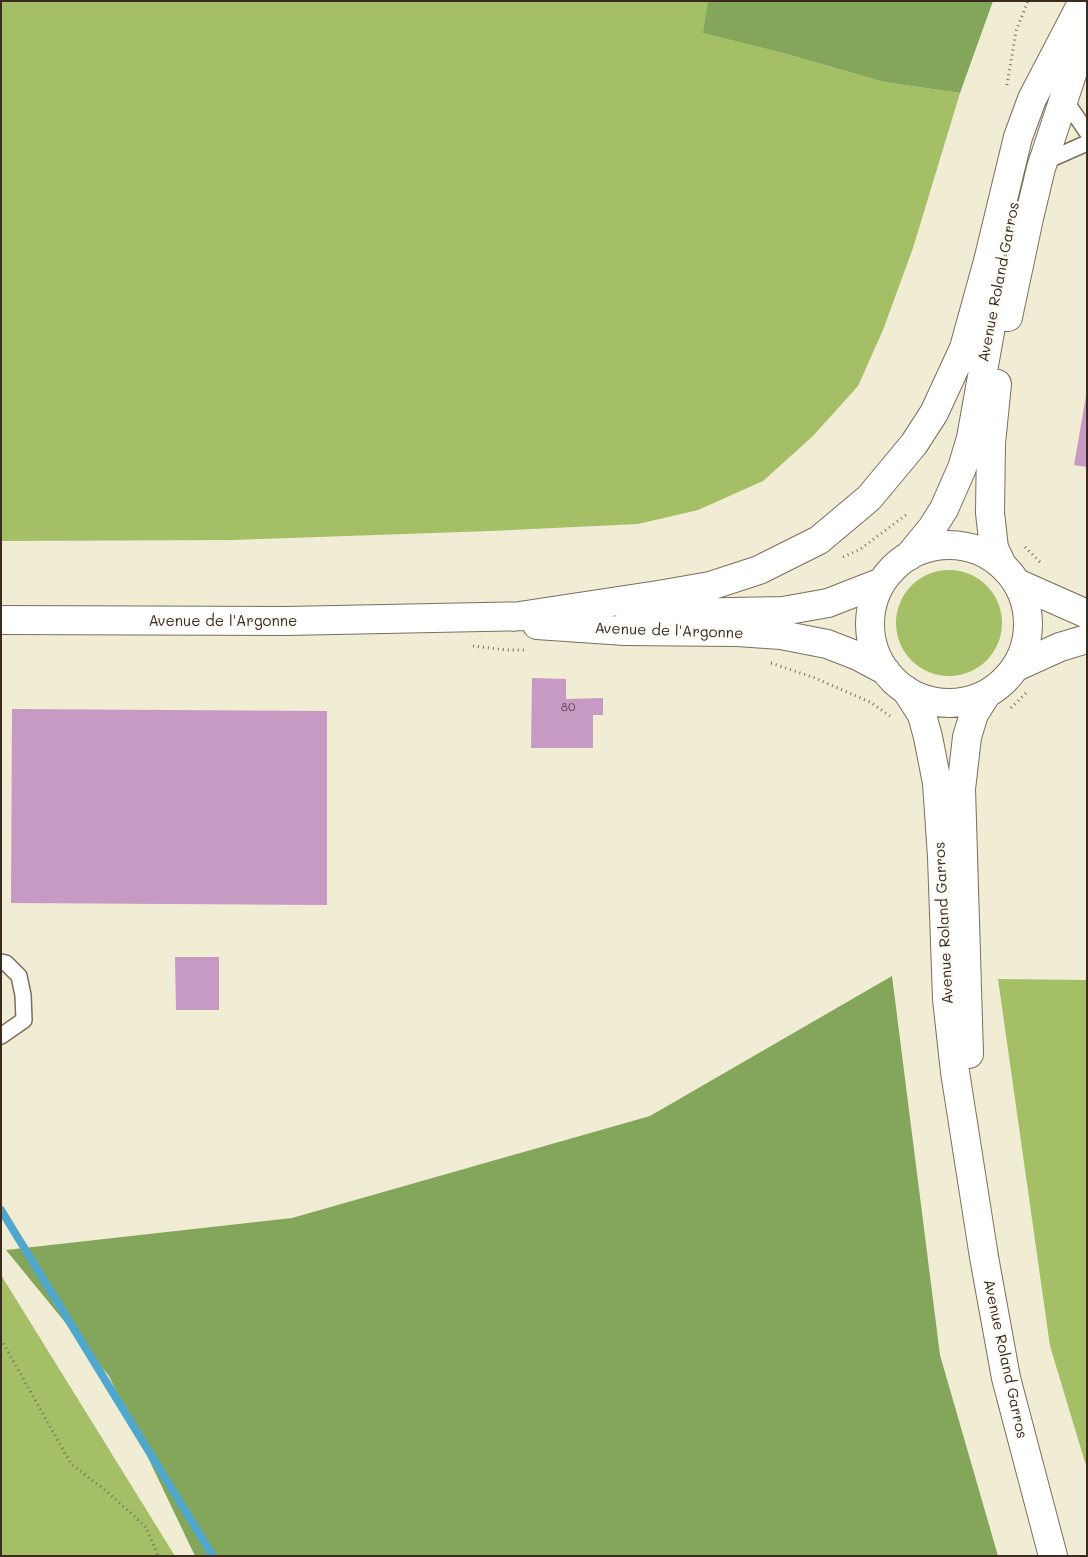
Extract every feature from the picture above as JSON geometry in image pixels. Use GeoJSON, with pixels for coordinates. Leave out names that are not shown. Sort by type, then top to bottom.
{"type":"FeatureCollection","features":[{"type":"Feature","properties":{"kind":"main road","name":"Avenue Roland Garros"},"geometry":{"type":"LineString","coordinates":[[1010,574],[994,548],[991,530],[992,426],[1004,341],[1029,218],[1042,168],[1066,92],[1083,1]]}},
{"type":"Feature","properties":{"kind":"main road","name":"Avenue Roland Garros"},"geometry":{"type":"LineString","coordinates":[[909,556],[932,528],[944,509],[962,468],[971,438],[1013,204],[1034,121],[1077,30]]}},
{"type":"Feature","properties":{"kind":"main road"},"geometry":{"type":"LineString","coordinates":[[513,617],[658,596],[710,586],[759,570],[819,540],[869,498],[914,444],[934,413],[964,348],[988,261],[1018,137],[1032,99],[1077,30]]}},
{"type":"Feature","properties":{"kind":"main road"},"geometry":{"type":"LineString","coordinates":[[1087,614],[1010,574],[981,552],[957,546],[932,547],[909,556],[894,568],[882,582],[873,602],[870,623],[872,640],[877,656],[895,682],[924,699],[945,703],[966,702],[986,695],[1003,683],[1023,678],[1060,648],[1087,640]]}},
{"type":"Feature","properties":{"kind":"main road"},"geometry":{"type":"LineString","coordinates":[[1010,574],[1026,603],[1029,625],[1023,678]]}},
{"type":"Feature","properties":{"kind":"main road","name":"Avenue de l'Argonne"},"geometry":{"type":"LineString","coordinates":[[1,620],[286,622],[783,611],[828,603],[882,582]]}},
{"type":"Feature","properties":{"kind":"main road","name":"Avenue de l'Argonne"},"geometry":{"type":"LineString","coordinates":[[446,618],[625,631],[737,632],[782,636],[828,644],[858,656],[886,671]]}},
{"type":"Feature","properties":{"kind":"main road","name":"Avenue Roland Garros"},"geometry":{"type":"LineString","coordinates":[[906,690],[922,715],[937,783],[942,857],[947,999],[955,1072],[984,1257],[1006,1378],[1053,1556]]}},
{"type":"Feature","properties":{"kind":"main road","name":"Avenue Roland Garros"},"geometry":{"type":"LineString","coordinates":[[969,1160],[968,998],[961,789],[967,737],[974,714],[986,695]]}},
{"type":"Feature","properties":{"kind":"lane"},"geometry":{"type":"LineString","coordinates":[[1066,92],[1069,106],[1087,132]]}},
{"type":"Feature","properties":{"kind":"lane"},"geometry":{"type":"LineString","coordinates":[[1042,168],[1051,159],[1087,143]]}},
{"type":"Feature","properties":{"kind":"lane"},"geometry":{"type":"LineString","coordinates":[[1,962],[6,963],[19,976],[23,995],[24,1020],[1,1036]]}},
{"type":"Feature","properties":{"kind":"path"},"geometry":{"type":"LineString","coordinates":[[1006,92],[1016,31],[1028,1]]}},
{"type":"Feature","properties":{"kind":"path"},"geometry":{"type":"LineString","coordinates":[[841,558],[859,550],[910,511]]}},
{"type":"Feature","properties":{"kind":"path"},"geometry":{"type":"LineString","coordinates":[[1020,540],[1029,552],[1046,568]]}},
{"type":"Feature","properties":{"kind":"path"},"geometry":{"type":"LineString","coordinates":[[471,646],[506,650],[535,650]]}},
{"type":"Feature","properties":{"kind":"path"},"geometry":{"type":"LineString","coordinates":[[765,661],[815,678]]}},
{"type":"Feature","properties":{"kind":"path"},"geometry":{"type":"LineString","coordinates":[[1007,714],[1023,678]]}},
{"type":"Feature","properties":{"kind":"path"},"geometry":{"type":"LineString","coordinates":[[1,1339],[71,1464],[105,1490],[146,1527],[158,1556]]}},
{"type":"Feature","properties":{"kind":"green space"},"geometry":{"type":"Polygon","coordinates":[[[1,1],[708,1],[704,33],[884,82],[960,93],[913,248],[883,330],[858,386],[813,436],[763,481],[698,510],[638,524],[232,540],[1,541],[1,1]]]}},
{"type":"Feature","properties":{"kind":"green space"},"geometry":{"type":"Polygon","coordinates":[[[708,1],[993,1],[960,93],[884,82],[783,53],[703,33],[708,1]]]}},
{"type":"Feature","properties":{"kind":"green space"},"geometry":{"type":"Polygon","coordinates":[[[949,570],[969,574],[986,586],[998,603],[1002,623],[998,643],[986,660],[969,672],[949,676],[929,672],[912,660],[900,643],[896,623],[900,603],[912,586],[929,574],[949,570]]]}},
{"type":"Feature","properties":{"kind":"green space"},"geometry":{"type":"Polygon","coordinates":[[[892,976],[940,1355],[998,1556],[195,1556],[109,1376],[6,1250],[292,1218],[650,1116],[892,976]]]}},
{"type":"Feature","properties":{"kind":"green space"},"geometry":{"type":"Polygon","coordinates":[[[998,979],[1087,980],[1087,1469],[1050,1346],[998,979]]]}},
{"type":"Feature","properties":{"kind":"green space"},"geometry":{"type":"Polygon","coordinates":[[[1,1275],[175,1556],[1,1556],[1,1275]]]}},
{"type":"Feature","properties":{"kind":"building"},"geometry":{"type":"Polygon","coordinates":[[[1087,396],[1087,467],[1074,465],[1087,396]]]}},
{"type":"Feature","properties":{"kind":"building"},"geometry":{"type":"Polygon","coordinates":[[[532,678],[566,679],[566,699],[603,698],[603,715],[593,715],[593,748],[531,748],[532,678]]]}},
{"type":"Feature","properties":{"kind":"building"},"geometry":{"type":"Polygon","coordinates":[[[12,709],[327,711],[327,905],[11,903],[12,709]]]}},
{"type":"Feature","properties":{"kind":"building"},"geometry":{"type":"Polygon","coordinates":[[[175,957],[219,957],[219,1010],[176,1010],[175,957]]]}},
{"type":"Feature","properties":{"kind":"waterway"},"geometry":{"type":"LineString","coordinates":[[1,1210],[213,1556]]}}]}
